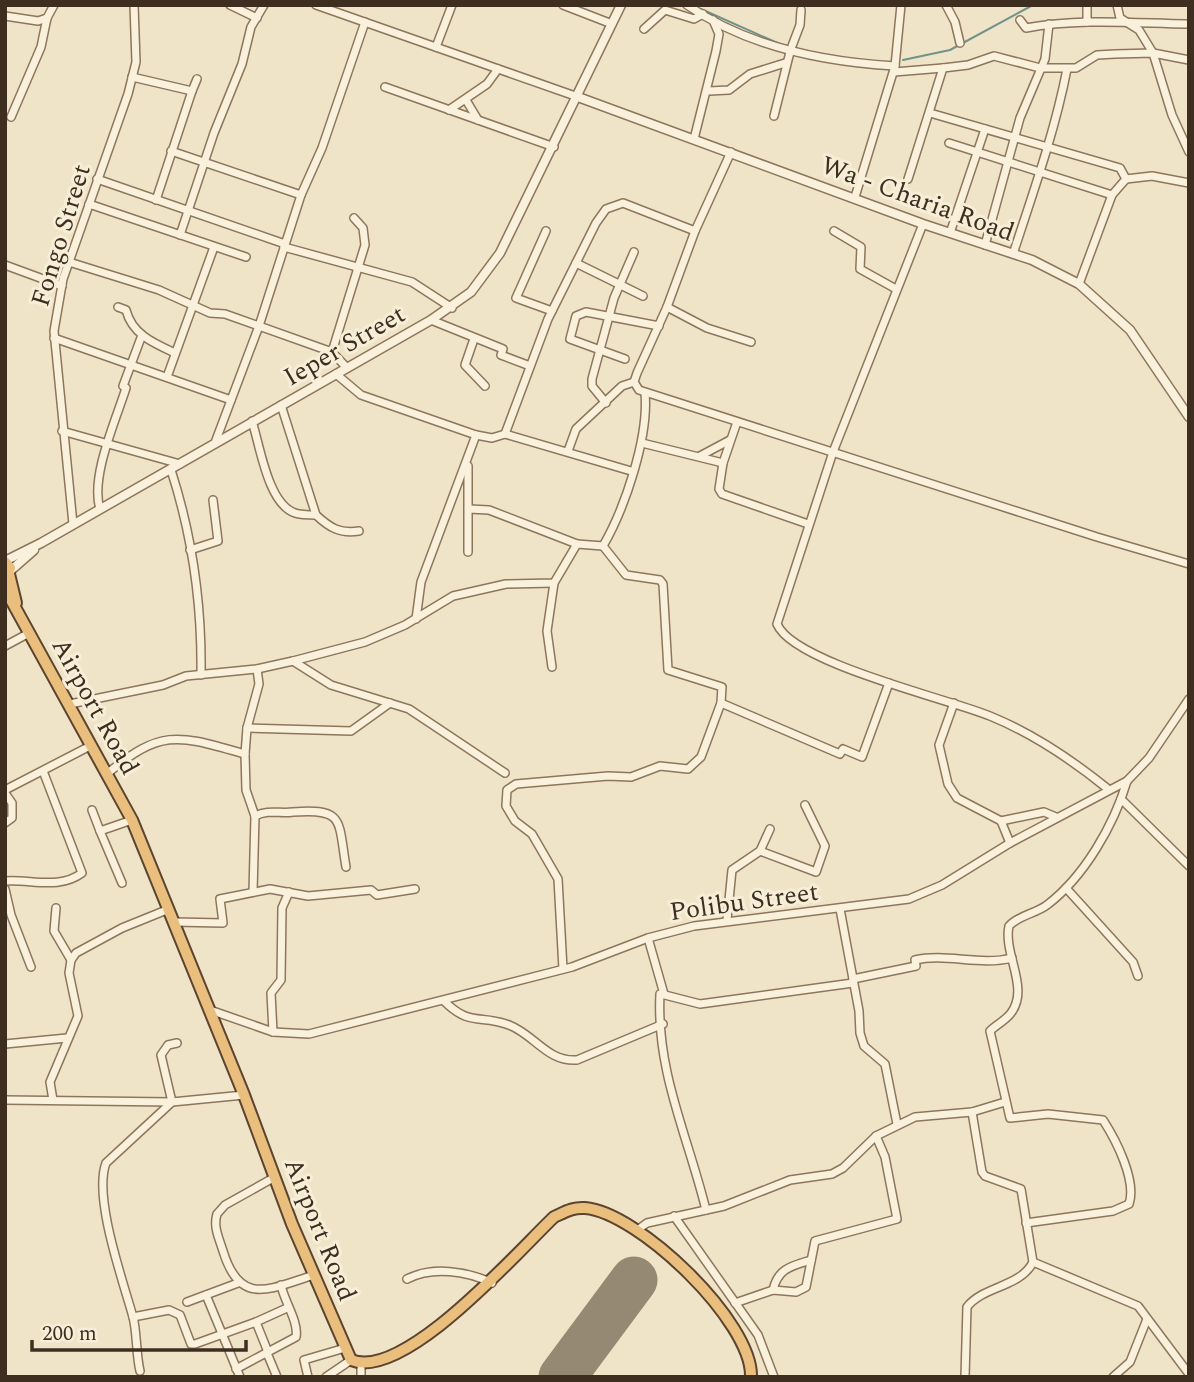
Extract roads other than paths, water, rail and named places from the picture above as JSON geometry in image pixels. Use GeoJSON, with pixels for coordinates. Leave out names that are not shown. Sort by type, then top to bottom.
{"type":"FeatureCollection","features":[{"type":"Feature","properties":{"kind":"highway","name":"Airport Road"},"geometry":{"type":"LineString","coordinates":[[7,569],[19,615]]}},
{"type":"Feature","properties":{"kind":"highway","name":"Airport Road"},"geometry":{"type":"LineString","coordinates":[[5,589],[93,744],[132,820],[345,1348],[361,1373],[381,1373]]}},
{"type":"Feature","properties":{"kind":"highway"},"geometry":{"type":"LineString","coordinates":[[402,1365],[450,1331],[554,1217],[569,1209],[586,1208],[602,1213],[636,1231],[708,1294],[732,1325],[746,1350],[751,1377]]}},
{"type":"Feature","properties":{"kind":"street"},"geometry":{"type":"LineString","coordinates":[[11,117],[36,59],[47,18],[54,5]]}},
{"type":"Feature","properties":{"kind":"street","name":"Fongo Street"},"geometry":{"type":"LineString","coordinates":[[73,524],[54,338],[69,261],[136,62],[134,5]]}},
{"type":"Feature","properties":{"kind":"street"},"geometry":{"type":"LineString","coordinates":[[230,5],[257,18]]}},
{"type":"Feature","properties":{"kind":"street"},"geometry":{"type":"LineString","coordinates":[[180,236],[257,18],[264,5]]}},
{"type":"Feature","properties":{"kind":"street"},"geometry":{"type":"LineString","coordinates":[[316,5],[578,97]]}},
{"type":"Feature","properties":{"kind":"street"},"geometry":{"type":"LineString","coordinates":[[436,47],[452,5]]}},
{"type":"Feature","properties":{"kind":"street"},"geometry":{"type":"LineString","coordinates":[[563,5],[612,24]]}},
{"type":"Feature","properties":{"kind":"street","name":"Ieper Street"},"geometry":{"type":"LineString","coordinates":[[7,569],[73,524],[171,470],[216,440],[431,320],[471,292],[496,260],[554,147],[621,5]]}},
{"type":"Feature","properties":{"kind":"street"},"geometry":{"type":"LineString","coordinates":[[687,5],[713,20],[791,49],[839,63],[894,69],[943,68],[968,65],[994,56],[1040,68],[1067,69],[1076,68],[1097,55],[1153,53],[1189,60]]}},
{"type":"Feature","properties":{"kind":"street"},"geometry":{"type":"LineString","coordinates":[[855,197],[894,69],[901,5]]}},
{"type":"Feature","properties":{"kind":"street"},"geometry":{"type":"LineString","coordinates":[[946,5],[955,22],[960,43]]}},
{"type":"Feature","properties":{"kind":"street"},"geometry":{"type":"LineString","coordinates":[[1087,5],[1087,22]]}},
{"type":"Feature","properties":{"kind":"street"},"geometry":{"type":"LineString","coordinates":[[1117,5],[1120,19],[1139,30],[1153,53],[1172,114],[1189,152]]}},
{"type":"Feature","properties":{"kind":"street"},"geometry":{"type":"LineString","coordinates":[[644,29],[665,10],[694,19],[702,15]]}},
{"type":"Feature","properties":{"kind":"street"},"geometry":{"type":"LineString","coordinates":[[774,116],[784,85],[785,63],[800,25],[802,10]]}},
{"type":"Feature","properties":{"kind":"street"},"geometry":{"type":"LineString","coordinates":[[5,16],[38,21],[47,18]]}},
{"type":"Feature","properties":{"kind":"street"},"geometry":{"type":"LineString","coordinates":[[694,139],[709,91],[719,34],[713,20]]}},
{"type":"Feature","properties":{"kind":"street"},"geometry":{"type":"LineString","coordinates":[[1020,20],[1026,28],[1049,24],[1125,21],[1186,24]]}},
{"type":"Feature","properties":{"kind":"street"},"geometry":{"type":"LineString","coordinates":[[216,440],[259,326],[301,195],[322,148],[365,22]]}},
{"type":"Feature","properties":{"kind":"street"},"geometry":{"type":"LineString","coordinates":[[985,245],[1015,136],[1050,36],[1049,24]]}},
{"type":"Feature","properties":{"kind":"street"},"geometry":{"type":"LineString","coordinates":[[709,91],[729,90],[750,74],[785,63]]}},
{"type":"Feature","properties":{"kind":"street"},"geometry":{"type":"LineString","coordinates":[[908,179],[943,68]]}},
{"type":"Feature","properties":{"kind":"street"},"geometry":{"type":"LineString","coordinates":[[449,110],[487,84],[498,69]]}},
{"type":"Feature","properties":{"kind":"street"},"geometry":{"type":"LineString","coordinates":[[1013,254],[1048,146],[1058,102],[1064,94],[1067,69]]}},
{"type":"Feature","properties":{"kind":"street"},"geometry":{"type":"LineString","coordinates":[[132,77],[191,91]]}},
{"type":"Feature","properties":{"kind":"street"},"geometry":{"type":"LineString","coordinates":[[156,200],[197,79]]}},
{"type":"Feature","properties":{"kind":"street"},"geometry":{"type":"LineString","coordinates":[[385,87],[554,147]]}},
{"type":"Feature","properties":{"kind":"street","name":"Wa - Charia Road"},"geometry":{"type":"LineString","coordinates":[[578,97],[923,224],[1013,254],[1079,284],[1130,330],[1189,418]]}},
{"type":"Feature","properties":{"kind":"street"},"geometry":{"type":"LineString","coordinates":[[466,100],[479,121]]}},
{"type":"Feature","properties":{"kind":"street"},"geometry":{"type":"LineString","coordinates":[[930,113],[1119,168],[1126,179]]}},
{"type":"Feature","properties":{"kind":"street"},"geometry":{"type":"LineString","coordinates":[[950,233],[985,129]]}},
{"type":"Feature","properties":{"kind":"street"},"geometry":{"type":"LineString","coordinates":[[949,143],[1112,195]]}},
{"type":"Feature","properties":{"kind":"street"},"geometry":{"type":"LineString","coordinates":[[171,151],[301,195]]}},
{"type":"Feature","properties":{"kind":"street"},"geometry":{"type":"LineString","coordinates":[[568,451],[576,429],[622,386],[634,382],[667,307],[695,231],[731,152]]}},
{"type":"Feature","properties":{"kind":"street"},"geometry":{"type":"LineString","coordinates":[[1079,284],[1112,195],[1126,179],[1152,176],[1189,183]]}},
{"type":"Feature","properties":{"kind":"street"},"geometry":{"type":"LineString","coordinates":[[97,179],[285,245],[412,282],[452,307]]}},
{"type":"Feature","properties":{"kind":"street"},"geometry":{"type":"LineString","coordinates":[[505,434],[552,311],[607,209],[624,203],[695,231]]}},
{"type":"Feature","properties":{"kind":"street"},"geometry":{"type":"LineString","coordinates":[[89,204],[246,257]]}},
{"type":"Feature","properties":{"kind":"street"},"geometry":{"type":"LineString","coordinates":[[332,352],[365,245],[363,228],[354,218]]}},
{"type":"Feature","properties":{"kind":"street"},"geometry":{"type":"LineString","coordinates":[[923,224],[832,452],[777,624],[780,631],[844,668],[954,703],[1026,732],[1072,760],[1108,789]]}},
{"type":"Feature","properties":{"kind":"street"},"geometry":{"type":"LineString","coordinates":[[547,231],[516,298],[552,311]]}},
{"type":"Feature","properties":{"kind":"street"},"geometry":{"type":"LineString","coordinates":[[834,231],[861,247],[859,264],[864,273],[896,289]]}},
{"type":"Feature","properties":{"kind":"street"},"geometry":{"type":"LineString","coordinates":[[166,377],[214,247]]}},
{"type":"Feature","properties":{"kind":"street"},"geometry":{"type":"LineString","coordinates":[[606,402],[592,386],[609,317],[634,252]]}},
{"type":"Feature","properties":{"kind":"street"},"geometry":{"type":"LineString","coordinates":[[69,261],[193,303],[210,313],[259,326],[332,352],[347,368]]}},
{"type":"Feature","properties":{"kind":"street"},"geometry":{"type":"LineString","coordinates":[[576,263],[643,296]]}},
{"type":"Feature","properties":{"kind":"street"},"geometry":{"type":"LineString","coordinates":[[5,265],[62,286]]}},
{"type":"Feature","properties":{"kind":"street"},"geometry":{"type":"LineString","coordinates":[[118,307],[126,310],[128,322],[142,335],[175,353]]}},
{"type":"Feature","properties":{"kind":"street"},"geometry":{"type":"LineString","coordinates":[[667,307],[708,328],[751,342]]}},
{"type":"Feature","properties":{"kind":"street"},"geometry":{"type":"LineString","coordinates":[[625,359],[570,339],[572,322],[582,312],[659,326]]}},
{"type":"Feature","properties":{"kind":"street"},"geometry":{"type":"LineString","coordinates":[[431,320],[503,349],[501,355],[530,366]]}},
{"type":"Feature","properties":{"kind":"street"},"geometry":{"type":"LineString","coordinates":[[100,509],[97,490],[131,365],[142,335]]}},
{"type":"Feature","properties":{"kind":"street"},"geometry":{"type":"LineString","coordinates":[[54,338],[231,400]]}},
{"type":"Feature","properties":{"kind":"street"},"geometry":{"type":"LineString","coordinates":[[474,339],[465,366],[485,386]]}},
{"type":"Feature","properties":{"kind":"street"},"geometry":{"type":"LineString","coordinates":[[336,374],[361,395],[476,435],[492,438],[505,434],[631,471]]}},
{"type":"Feature","properties":{"kind":"street"},"geometry":{"type":"LineString","coordinates":[[634,382],[639,390],[645,393],[1189,564]]}},
{"type":"Feature","properties":{"kind":"street"},"geometry":{"type":"LineString","coordinates":[[603,546],[624,502],[631,471],[642,443],[645,393]]}},
{"type":"Feature","properties":{"kind":"street"},"geometry":{"type":"LineString","coordinates":[[281,405],[316,515],[328,526],[343,533],[359,531]]}},
{"type":"Feature","properties":{"kind":"street"},"geometry":{"type":"LineString","coordinates":[[252,421],[272,488],[280,502],[294,513],[316,515]]}},
{"type":"Feature","properties":{"kind":"street"},"geometry":{"type":"LineString","coordinates":[[737,422],[723,463],[719,489],[722,494],[786,514],[808,524]]}},
{"type":"Feature","properties":{"kind":"street"},"geometry":{"type":"LineString","coordinates":[[62,431],[180,464]]}},
{"type":"Feature","properties":{"kind":"street"},"geometry":{"type":"LineString","coordinates":[[416,619],[421,582],[476,435]]}},
{"type":"Feature","properties":{"kind":"street"},"geometry":{"type":"LineString","coordinates":[[699,457],[730,440]]}},
{"type":"Feature","properties":{"kind":"street"},"geometry":{"type":"LineString","coordinates":[[642,443],[723,463]]}},
{"type":"Feature","properties":{"kind":"street"},"geometry":{"type":"LineString","coordinates":[[468,458],[468,552]]}},
{"type":"Feature","properties":{"kind":"street"},"geometry":{"type":"LineString","coordinates":[[171,470],[190,550],[202,636],[201,675]]}},
{"type":"Feature","properties":{"kind":"street"},"geometry":{"type":"LineString","coordinates":[[190,550],[218,541],[213,500]]}},
{"type":"Feature","properties":{"kind":"street"},"geometry":{"type":"LineString","coordinates":[[469,509],[489,510],[577,544],[603,546],[626,575],[662,582],[668,630],[668,670],[722,687],[721,702],[701,757],[688,769],[660,766],[631,777],[608,776],[516,784],[507,790],[506,806],[515,821],[532,834],[558,879],[563,969]]}},
{"type":"Feature","properties":{"kind":"street"},"geometry":{"type":"LineString","coordinates":[[552,667],[547,631],[554,583],[577,544]]}},
{"type":"Feature","properties":{"kind":"street"},"geometry":{"type":"LineString","coordinates":[[70,704],[163,685],[186,676],[257,669],[293,661],[365,642],[416,619],[428,608],[453,596],[506,584],[554,583]]}},
{"type":"Feature","properties":{"kind":"street"},"geometry":{"type":"LineString","coordinates":[[5,646],[29,633]]}},
{"type":"Feature","properties":{"kind":"street"},"geometry":{"type":"LineString","coordinates":[[293,661],[331,685],[409,709],[505,773]]}},
{"type":"Feature","properties":{"kind":"street"},"geometry":{"type":"LineString","coordinates":[[253,892],[255,816],[246,790],[245,754],[247,728],[259,684],[257,669]]}},
{"type":"Feature","properties":{"kind":"street"},"geometry":{"type":"LineString","coordinates":[[721,702],[840,754],[842,749],[862,757],[889,683]]}},
{"type":"Feature","properties":{"kind":"street","name":"Polibu Street"},"geometry":{"type":"LineString","coordinates":[[210,1010],[274,1032],[309,1034],[563,969],[648,938],[727,920],[880,905],[925,894],[1056,817],[1126,781],[1149,758],[1189,699]]}},
{"type":"Feature","properties":{"kind":"street"},"geometry":{"type":"LineString","coordinates":[[247,728],[351,731],[390,703]]}},
{"type":"Feature","properties":{"kind":"street"},"geometry":{"type":"LineString","coordinates":[[954,703],[939,745],[948,785],[957,798],[1001,821],[1044,812],[1056,817]]}},
{"type":"Feature","properties":{"kind":"street"},"geometry":{"type":"LineString","coordinates":[[107,772],[136,749],[166,738],[186,737],[245,754]]}},
{"type":"Feature","properties":{"kind":"street"},"geometry":{"type":"LineString","coordinates":[[5,823],[12,818],[13,812],[5,792],[93,744]]}},
{"type":"Feature","properties":{"kind":"street"},"geometry":{"type":"LineString","coordinates":[[5,881],[27,880],[47,885],[82,873],[43,771]]}},
{"type":"Feature","properties":{"kind":"street"},"geometry":{"type":"LineString","coordinates":[[1026,1223],[1113,1210],[1129,1205],[1128,1179],[1103,1120],[1048,1114],[1010,1118],[990,1031],[1004,1021],[1016,1004],[1018,988],[1009,926],[1045,907],[1066,888],[1096,847],[1121,799],[1126,781]]}},
{"type":"Feature","properties":{"kind":"street"},"geometry":{"type":"LineString","coordinates":[[1121,799],[1189,866]]}},
{"type":"Feature","properties":{"kind":"street"},"geometry":{"type":"LineString","coordinates":[[760,851],[816,872],[825,846],[806,805]]}},
{"type":"Feature","properties":{"kind":"street"},"geometry":{"type":"LineString","coordinates":[[255,816],[268,811],[287,813],[313,809],[328,813],[336,820],[346,867]]}},
{"type":"Feature","properties":{"kind":"street"},"geometry":{"type":"LineString","coordinates":[[92,810],[122,883]]}},
{"type":"Feature","properties":{"kind":"street"},"geometry":{"type":"LineString","coordinates":[[100,831],[132,820]]}},
{"type":"Feature","properties":{"kind":"street"},"geometry":{"type":"LineString","coordinates":[[1001,821],[1010,843]]}},
{"type":"Feature","properties":{"kind":"street"},"geometry":{"type":"LineString","coordinates":[[727,920],[726,903],[732,870],[760,851],[770,829]]}},
{"type":"Feature","properties":{"kind":"street"},"geometry":{"type":"LineString","coordinates":[[5,888],[11,915],[31,967]]}},
{"type":"Feature","properties":{"kind":"street"},"geometry":{"type":"LineString","coordinates":[[1066,888],[1133,962],[1138,976]]}},
{"type":"Feature","properties":{"kind":"street"},"geometry":{"type":"LineString","coordinates":[[174,922],[223,923],[220,899],[270,889],[307,896],[371,890],[377,895],[415,889]]}},
{"type":"Feature","properties":{"kind":"street"},"geometry":{"type":"LineString","coordinates":[[274,1032],[271,993],[281,980],[282,908],[289,892]]}},
{"type":"Feature","properties":{"kind":"street"},"geometry":{"type":"LineString","coordinates":[[53,1100],[50,1083],[67,1038],[76,1027],[78,1016],[69,973],[71,960],[54,930],[56,908]]}},
{"type":"Feature","properties":{"kind":"street"},"geometry":{"type":"LineString","coordinates":[[840,908],[860,1033],[864,1046],[885,1064],[897,1124]]}},
{"type":"Feature","properties":{"kind":"street"},"geometry":{"type":"LineString","coordinates":[[71,960],[86,947],[122,928],[169,909]]}},
{"type":"Feature","properties":{"kind":"street"},"geometry":{"type":"LineString","coordinates":[[648,938],[664,994],[660,993]]}},
{"type":"Feature","properties":{"kind":"street"},"geometry":{"type":"LineString","coordinates":[[660,993],[700,1004],[853,981],[916,966],[915,960],[925,957],[982,962],[1012,958]]}},
{"type":"Feature","properties":{"kind":"street"},"geometry":{"type":"LineString","coordinates":[[660,993],[668,1086],[706,1210]]}},
{"type":"Feature","properties":{"kind":"street"},"geometry":{"type":"LineString","coordinates":[[444,1001],[458,1015],[512,1026],[540,1048],[566,1060],[577,1060],[663,1024]]}},
{"type":"Feature","properties":{"kind":"street"},"geometry":{"type":"LineString","coordinates":[[5,1044],[67,1038]]}},
{"type":"Feature","properties":{"kind":"street"},"geometry":{"type":"LineString","coordinates":[[172,1102],[161,1055],[168,1045],[177,1043]]}},
{"type":"Feature","properties":{"kind":"street"},"geometry":{"type":"LineString","coordinates":[[5,1100],[172,1102],[244,1095]]}},
{"type":"Feature","properties":{"kind":"street"},"geometry":{"type":"LineString","coordinates":[[140,1371],[133,1317],[111,1240],[102,1174],[106,1163],[172,1102]]}},
{"type":"Feature","properties":{"kind":"street"},"geometry":{"type":"LineString","coordinates":[[636,1231],[647,1223],[724,1206],[790,1180],[832,1174],[843,1168],[876,1136],[915,1117],[972,1112],[1005,1102]]}},
{"type":"Feature","properties":{"kind":"street"},"geometry":{"type":"LineString","coordinates":[[965,1377],[969,1303],[1023,1275],[1033,1262],[1021,1189],[985,1176],[982,1172],[972,1112]]}},
{"type":"Feature","properties":{"kind":"street"},"geometry":{"type":"LineString","coordinates":[[735,1303],[773,1290],[796,1292],[806,1287],[815,1241],[897,1219],[885,1157],[876,1136]]}},
{"type":"Feature","properties":{"kind":"street"},"geometry":{"type":"LineString","coordinates":[[275,1177],[225,1205],[217,1214],[217,1232],[229,1272],[238,1283],[253,1289],[281,1285],[314,1275]]}},
{"type":"Feature","properties":{"kind":"street"},"geometry":{"type":"LineString","coordinates":[[674,1216],[758,1335],[771,1374]]}},
{"type":"Feature","properties":{"kind":"street"},"geometry":{"type":"LineString","coordinates":[[773,1290],[776,1276],[786,1268],[811,1260]]}},
{"type":"Feature","properties":{"kind":"street"},"geometry":{"type":"LineString","coordinates":[[1033,1262],[1138,1306],[1189,1374]]}},
{"type":"Feature","properties":{"kind":"street"},"geometry":{"type":"LineString","coordinates":[[407,1279],[420,1272],[442,1271],[477,1276],[493,1284]]}},
{"type":"Feature","properties":{"kind":"street"},"geometry":{"type":"LineString","coordinates":[[187,1302],[238,1283]]}},
{"type":"Feature","properties":{"kind":"street"},"geometry":{"type":"LineString","coordinates":[[206,1295],[238,1373],[296,1337],[297,1331],[281,1285]]}},
{"type":"Feature","properties":{"kind":"street"},"geometry":{"type":"LineString","coordinates":[[133,1317],[173,1311],[180,1315],[191,1344],[256,1322],[287,1308]]}},
{"type":"Feature","properties":{"kind":"street"},"geometry":{"type":"LineString","coordinates":[[1113,1377],[1130,1362],[1147,1319]]}},
{"type":"Feature","properties":{"kind":"street"},"geometry":{"type":"LineString","coordinates":[[256,1322],[277,1377]]}},
{"type":"Feature","properties":{"kind":"street"},"geometry":{"type":"LineString","coordinates":[[308,1377],[304,1360],[345,1348]]}},
{"type":"Feature","properties":{"kind":"street"},"geometry":{"type":"LineString","coordinates":[[326,1377],[351,1360]]}},
{"type":"Feature","properties":{"kind":"waterway"},"geometry":{"type":"LineString","coordinates":[[903,60],[950,50],[1033,5]]}},
{"type":"Feature","properties":{"kind":"waterway"},"geometry":{"type":"LineString","coordinates":[[701,9],[782,45]]}}]}
